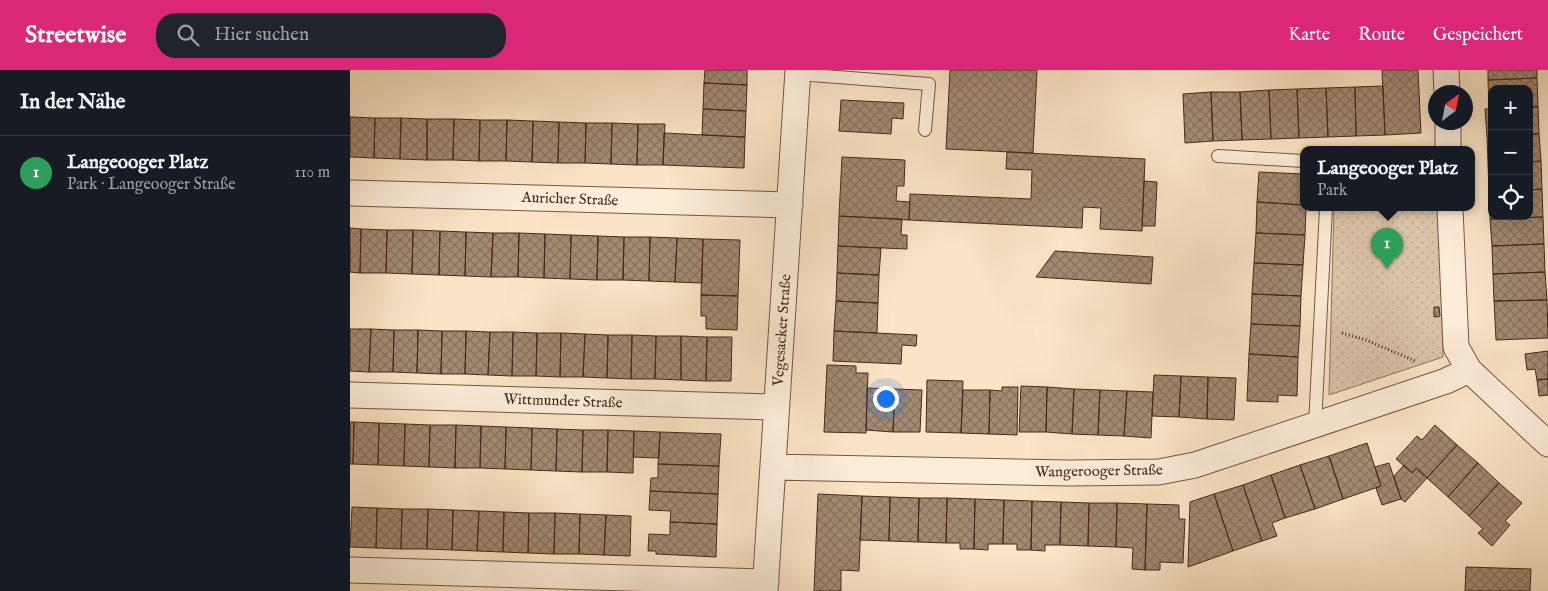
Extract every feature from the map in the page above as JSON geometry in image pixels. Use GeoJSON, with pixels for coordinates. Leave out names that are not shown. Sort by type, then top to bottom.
{"type":"FeatureCollection","features":[{"type":"Feature","properties":{"kind":"street"},"geometry":{"type":"LineString","coordinates":[[1446,70],[1447,85]]}},
{"type":"Feature","properties":{"kind":"street","name":"Vegesacker Straße"},"geometry":{"type":"LineString","coordinates":[[766,586],[798,72]]}},
{"type":"Feature","properties":{"kind":"street"},"geometry":{"type":"LineString","coordinates":[[1448,130],[1448,146]]}},
{"type":"Feature","properties":{"kind":"street","name":"Auricher Straße"},"geometry":{"type":"LineString","coordinates":[[350,193],[790,205]]}},
{"type":"Feature","properties":{"kind":"street"},"geometry":{"type":"LineString","coordinates":[[1450,211],[1456,346],[1469,370],[1548,444]]}},
{"type":"Feature","properties":{"kind":"street","name":"Wangerooger Straße"},"geometry":{"type":"LineString","coordinates":[[773,467],[1070,473],[1159,472],[1195,465],[1446,381],[1469,370]]}},
{"type":"Feature","properties":{"kind":"street","name":"Wittmunder Straße"},"geometry":{"type":"LineString","coordinates":[[350,394],[776,407]]}},
{"type":"Feature","properties":{"kind":"street"},"geometry":{"type":"LineString","coordinates":[[350,570],[766,586]]}},
{"type":"Feature","properties":{"kind":"lane"},"geometry":{"type":"LineString","coordinates":[[798,72],[929,84],[926,130]]}},
{"type":"Feature","properties":{"kind":"lane"},"geometry":{"type":"LineString","coordinates":[[1218,156],[1300,161]]}},
{"type":"Feature","properties":{"kind":"lane"},"geometry":{"type":"LineString","coordinates":[[1315,425],[1326,211]]}},
{"type":"Feature","properties":{"kind":"path"},"geometry":{"type":"LineString","coordinates":[[1320,326],[1366,340],[1414,360],[1446,381]]}},
{"type":"Feature","properties":{"kind":"shaded area"},"geometry":{"type":"Polygon","coordinates":[[[1334,211],[1439,211],[1443,357],[1329,395],[1334,211]]]}},
{"type":"Feature","properties":{"kind":"building"},"geometry":{"type":"Polygon","coordinates":[[[705,70],[747,70],[747,85],[704,83],[705,70]]]}},
{"type":"Feature","properties":{"kind":"building"},"geometry":{"type":"Polygon","coordinates":[[[950,70],[1037,70],[1033,153],[946,149],[950,70]]]}},
{"type":"Feature","properties":{"kind":"building"},"geometry":{"type":"Polygon","coordinates":[[[1382,70],[1418,70],[1421,133],[1385,135],[1382,70]]]}},
{"type":"Feature","properties":{"kind":"building"},"geometry":{"type":"Polygon","coordinates":[[[1488,70],[1537,70],[1537,78],[1488,80],[1488,70]]]}},
{"type":"Feature","properties":{"kind":"building"},"geometry":{"type":"Polygon","coordinates":[[[1537,78],[1538,107],[1533,107],[1533,85],[1488,85],[1488,80],[1537,78]]]}},
{"type":"Feature","properties":{"kind":"building"},"geometry":{"type":"Polygon","coordinates":[[[704,83],[747,85],[746,111],[703,109],[704,83]]]}},
{"type":"Feature","properties":{"kind":"building"},"geometry":{"type":"Polygon","coordinates":[[[1383,86],[1385,135],[1356,136],[1355,87],[1383,86]]]}},
{"type":"Feature","properties":{"kind":"building"},"geometry":{"type":"Polygon","coordinates":[[[1355,87],[1356,136],[1328,137],[1326,88],[1355,87]]]}},
{"type":"Feature","properties":{"kind":"building"},"geometry":{"type":"Polygon","coordinates":[[[1326,88],[1328,137],[1299,138],[1297,89],[1326,88]]]}},
{"type":"Feature","properties":{"kind":"building"},"geometry":{"type":"Polygon","coordinates":[[[1297,89],[1299,138],[1271,139],[1269,90],[1297,89]]]}},
{"type":"Feature","properties":{"kind":"building"},"geometry":{"type":"Polygon","coordinates":[[[1269,90],[1271,139],[1242,140],[1240,92],[1269,90]]]}},
{"type":"Feature","properties":{"kind":"building"},"geometry":{"type":"Polygon","coordinates":[[[1211,92],[1213,141],[1185,143],[1183,94],[1211,92]]]}},
{"type":"Feature","properties":{"kind":"building"},"geometry":{"type":"Polygon","coordinates":[[[1211,92],[1240,92],[1242,140],[1213,141],[1211,92]]]}},
{"type":"Feature","properties":{"kind":"building"},"geometry":{"type":"Polygon","coordinates":[[[841,100],[904,103],[903,119],[892,118],[891,134],[839,131],[841,100]]]}},
{"type":"Feature","properties":{"kind":"building"},"geometry":{"type":"Polygon","coordinates":[[[1533,107],[1538,107],[1539,134],[1533,134],[1533,107]]]}},
{"type":"Feature","properties":{"kind":"building"},"geometry":{"type":"Polygon","coordinates":[[[703,109],[746,111],[745,137],[702,135],[703,109]]]}},
{"type":"Feature","properties":{"kind":"building"},"geometry":{"type":"Polygon","coordinates":[[[1485,109],[1488,109],[1487,136],[1485,109]]]}},
{"type":"Feature","properties":{"kind":"building"},"geometry":{"type":"Polygon","coordinates":[[[350,117],[375,118],[374,158],[350,157],[350,117]]]}},
{"type":"Feature","properties":{"kind":"building"},"geometry":{"type":"Polygon","coordinates":[[[375,118],[401,118],[400,159],[374,158],[375,118]]]}},
{"type":"Feature","properties":{"kind":"building"},"geometry":{"type":"Polygon","coordinates":[[[401,118],[427,119],[427,160],[400,159],[401,118]]]}},
{"type":"Feature","properties":{"kind":"building"},"geometry":{"type":"Polygon","coordinates":[[[427,119],[454,119],[453,160],[427,160],[427,119]]]}},
{"type":"Feature","properties":{"kind":"building"},"geometry":{"type":"Polygon","coordinates":[[[454,119],[480,120],[479,161],[453,160],[454,119]]]}},
{"type":"Feature","properties":{"kind":"building"},"geometry":{"type":"Polygon","coordinates":[[[480,120],[507,120],[506,161],[479,161],[480,120]]]}},
{"type":"Feature","properties":{"kind":"building"},"geometry":{"type":"Polygon","coordinates":[[[507,120],[533,121],[532,162],[506,161],[507,120]]]}},
{"type":"Feature","properties":{"kind":"building"},"geometry":{"type":"Polygon","coordinates":[[[533,121],[559,122],[558,163],[532,162],[533,121]]]}},
{"type":"Feature","properties":{"kind":"building"},"geometry":{"type":"Polygon","coordinates":[[[559,122],[586,123],[585,163],[558,163],[559,122]]]}},
{"type":"Feature","properties":{"kind":"building"},"geometry":{"type":"Polygon","coordinates":[[[586,123],[612,123],[611,164],[585,163],[586,123]]]}},
{"type":"Feature","properties":{"kind":"building"},"geometry":{"type":"Polygon","coordinates":[[[612,123],[638,124],[637,165],[611,164],[612,123]]]}},
{"type":"Feature","properties":{"kind":"building"},"geometry":{"type":"Polygon","coordinates":[[[638,124],[665,124],[663,165],[637,165],[638,124]]]}},
{"type":"Feature","properties":{"kind":"building"},"geometry":{"type":"Polygon","coordinates":[[[664,133],[745,137],[744,168],[663,165],[664,133]]]}},
{"type":"Feature","properties":{"kind":"building"},"geometry":{"type":"Polygon","coordinates":[[[1533,134],[1539,134],[1541,161],[1533,162],[1533,134]]]}},
{"type":"Feature","properties":{"kind":"building"},"geometry":{"type":"Polygon","coordinates":[[[1007,152],[1145,159],[1142,231],[1100,229],[1101,208],[1083,207],[1082,228],[909,220],[910,194],[1031,199],[1032,170],[1006,169],[1007,152]]]}},
{"type":"Feature","properties":{"kind":"building"},"geometry":{"type":"Polygon","coordinates":[[[842,157],[905,160],[904,186],[897,186],[896,201],[910,202],[909,220],[839,216],[842,157]]]}},
{"type":"Feature","properties":{"kind":"building"},"geometry":{"type":"Polygon","coordinates":[[[1541,161],[1542,189],[1533,190],[1533,162],[1541,161]]]}},
{"type":"Feature","properties":{"kind":"building"},"geometry":{"type":"Polygon","coordinates":[[[1259,172],[1300,174],[1300,205],[1257,202],[1259,172]]]}},
{"type":"Feature","properties":{"kind":"building"},"geometry":{"type":"Polygon","coordinates":[[[1144,181],[1157,182],[1155,226],[1142,226],[1144,181]]]}},
{"type":"Feature","properties":{"kind":"building"},"geometry":{"type":"Polygon","coordinates":[[[1542,189],[1543,217],[1533,217],[1533,190],[1542,189]]]}},
{"type":"Feature","properties":{"kind":"building"},"geometry":{"type":"Polygon","coordinates":[[[1257,202],[1300,205],[1300,211],[1306,211],[1305,235],[1256,233],[1257,202]]]}},
{"type":"Feature","properties":{"kind":"building"},"geometry":{"type":"Polygon","coordinates":[[[839,216],[902,219],[901,235],[907,235],[907,249],[838,246],[839,216]]]}},
{"type":"Feature","properties":{"kind":"building"},"geometry":{"type":"Polygon","coordinates":[[[1533,217],[1543,217],[1544,244],[1492,246],[1490,220],[1533,220],[1533,217]]]}},
{"type":"Feature","properties":{"kind":"building"},"geometry":{"type":"Polygon","coordinates":[[[350,228],[361,229],[360,273],[350,272],[350,228]]]}},
{"type":"Feature","properties":{"kind":"building"},"geometry":{"type":"Polygon","coordinates":[[[361,229],[387,230],[386,273],[360,273],[361,229]]]}},
{"type":"Feature","properties":{"kind":"building"},"geometry":{"type":"Polygon","coordinates":[[[387,230],[413,230],[412,274],[386,273],[387,230]]]}},
{"type":"Feature","properties":{"kind":"building"},"geometry":{"type":"Polygon","coordinates":[[[413,230],[440,231],[439,275],[412,274],[413,230]]]}},
{"type":"Feature","properties":{"kind":"building"},"geometry":{"type":"Polygon","coordinates":[[[440,231],[466,232],[465,276],[439,275],[440,231]]]}},
{"type":"Feature","properties":{"kind":"building"},"geometry":{"type":"Polygon","coordinates":[[[466,232],[493,233],[491,277],[465,276],[466,232]]]}},
{"type":"Feature","properties":{"kind":"building"},"geometry":{"type":"Polygon","coordinates":[[[493,233],[519,233],[518,277],[491,277],[493,233]]]}},
{"type":"Feature","properties":{"kind":"building"},"geometry":{"type":"Polygon","coordinates":[[[519,233],[545,234],[544,278],[518,277],[519,233]]]}},
{"type":"Feature","properties":{"kind":"building"},"geometry":{"type":"Polygon","coordinates":[[[1256,233],[1305,235],[1303,265],[1254,263],[1256,233]]]}},
{"type":"Feature","properties":{"kind":"building"},"geometry":{"type":"Polygon","coordinates":[[[545,234],[571,235],[570,279],[544,278],[545,234]]]}},
{"type":"Feature","properties":{"kind":"building"},"geometry":{"type":"Polygon","coordinates":[[[571,235],[598,236],[597,280],[570,279],[571,235]]]}},
{"type":"Feature","properties":{"kind":"building"},"geometry":{"type":"Polygon","coordinates":[[[598,236],[624,237],[623,280],[597,280],[598,236]]]}},
{"type":"Feature","properties":{"kind":"building"},"geometry":{"type":"Polygon","coordinates":[[[624,237],[650,237],[649,281],[623,280],[624,237]]]}},
{"type":"Feature","properties":{"kind":"building"},"geometry":{"type":"Polygon","coordinates":[[[650,237],[677,238],[675,282],[649,281],[650,237]]]}},
{"type":"Feature","properties":{"kind":"building"},"geometry":{"type":"Polygon","coordinates":[[[677,238],[703,239],[702,283],[675,282],[677,238]]]}},
{"type":"Feature","properties":{"kind":"building"},"geometry":{"type":"Polygon","coordinates":[[[703,239],[740,240],[738,296],[701,295],[703,239]]]}},
{"type":"Feature","properties":{"kind":"building"},"geometry":{"type":"Polygon","coordinates":[[[1544,244],[1545,272],[1493,274],[1492,246],[1544,244]]]}},
{"type":"Feature","properties":{"kind":"building"},"geometry":{"type":"Polygon","coordinates":[[[838,246],[881,248],[879,275],[837,273],[838,246]]]}},
{"type":"Feature","properties":{"kind":"building"},"geometry":{"type":"Polygon","coordinates":[[[1055,251],[1153,257],[1151,284],[1036,277],[1055,251]]]}},
{"type":"Feature","properties":{"kind":"building"},"geometry":{"type":"Polygon","coordinates":[[[1254,263],[1303,265],[1301,296],[1252,294],[1254,263]]]}},
{"type":"Feature","properties":{"kind":"building"},"geometry":{"type":"Polygon","coordinates":[[[1545,272],[1547,300],[1494,301],[1493,274],[1545,272]]]}},
{"type":"Feature","properties":{"kind":"building"},"geometry":{"type":"Polygon","coordinates":[[[837,273],[879,275],[878,303],[836,301],[837,273]]]}},
{"type":"Feature","properties":{"kind":"building"},"geometry":{"type":"Polygon","coordinates":[[[1252,294],[1301,296],[1300,326],[1251,324],[1252,294]]]}},
{"type":"Feature","properties":{"kind":"building"},"geometry":{"type":"Polygon","coordinates":[[[701,295],[738,296],[737,330],[706,329],[706,316],[701,316],[701,295]]]}},
{"type":"Feature","properties":{"kind":"building"},"geometry":{"type":"Polygon","coordinates":[[[1547,300],[1548,338],[1496,340],[1494,301],[1547,300]]]}},
{"type":"Feature","properties":{"kind":"building"},"geometry":{"type":"Polygon","coordinates":[[[836,301],[878,303],[877,333],[834,331],[836,301]]]}},
{"type":"Feature","properties":{"kind":"building"},"geometry":{"type":"Polygon","coordinates":[[[1434,307],[1439,307],[1440,316],[1434,317],[1434,307]]]}},
{"type":"Feature","properties":{"kind":"building"},"geometry":{"type":"Polygon","coordinates":[[[1251,324],[1300,326],[1298,357],[1249,354],[1251,324]]]}},
{"type":"Feature","properties":{"kind":"building"},"geometry":{"type":"Polygon","coordinates":[[[350,329],[371,329],[369,372],[350,371],[350,329]]]}},
{"type":"Feature","properties":{"kind":"building"},"geometry":{"type":"Polygon","coordinates":[[[371,329],[394,330],[393,372],[369,372],[371,329]]]}},
{"type":"Feature","properties":{"kind":"building"},"geometry":{"type":"Polygon","coordinates":[[[394,330],[418,330],[417,373],[393,372],[394,330]]]}},
{"type":"Feature","properties":{"kind":"building"},"geometry":{"type":"Polygon","coordinates":[[[418,330],[442,331],[441,374],[417,373],[418,330]]]}},
{"type":"Feature","properties":{"kind":"building"},"geometry":{"type":"Polygon","coordinates":[[[442,331],[466,331],[465,374],[441,374],[442,331]]]}},
{"type":"Feature","properties":{"kind":"building"},"geometry":{"type":"Polygon","coordinates":[[[466,331],[490,332],[488,375],[465,374],[466,331]]]}},
{"type":"Feature","properties":{"kind":"building"},"geometry":{"type":"Polygon","coordinates":[[[834,331],[917,335],[916,346],[902,345],[901,364],[833,361],[834,331]]]}},
{"type":"Feature","properties":{"kind":"building"},"geometry":{"type":"Polygon","coordinates":[[[490,332],[513,332],[512,376],[488,375],[490,332]]]}},
{"type":"Feature","properties":{"kind":"building"},"geometry":{"type":"Polygon","coordinates":[[[513,332],[537,333],[536,376],[512,376],[513,332]]]}},
{"type":"Feature","properties":{"kind":"building"},"geometry":{"type":"Polygon","coordinates":[[[537,333],[561,333],[560,377],[536,376],[537,333]]]}},
{"type":"Feature","properties":{"kind":"building"},"geometry":{"type":"Polygon","coordinates":[[[561,333],[585,334],[583,377],[560,377],[561,333]]]}},
{"type":"Feature","properties":{"kind":"building"},"geometry":{"type":"Polygon","coordinates":[[[585,334],[608,335],[607,378],[583,377],[585,334]]]}},
{"type":"Feature","properties":{"kind":"building"},"geometry":{"type":"Polygon","coordinates":[[[608,335],[632,335],[631,379],[607,378],[608,335]]]}},
{"type":"Feature","properties":{"kind":"building"},"geometry":{"type":"Polygon","coordinates":[[[632,335],[656,336],[655,379],[631,379],[632,335]]]}},
{"type":"Feature","properties":{"kind":"building"},"geometry":{"type":"Polygon","coordinates":[[[656,336],[681,336],[681,380],[655,379],[656,336]]]}},
{"type":"Feature","properties":{"kind":"building"},"geometry":{"type":"Polygon","coordinates":[[[681,336],[707,337],[706,381],[681,380],[681,336]]]}},
{"type":"Feature","properties":{"kind":"building"},"geometry":{"type":"Polygon","coordinates":[[[707,337],[732,337],[731,381],[706,381],[707,337]]]}},
{"type":"Feature","properties":{"kind":"building"},"geometry":{"type":"Polygon","coordinates":[[[1548,351],[1548,379],[1537,380],[1535,369],[1527,370],[1525,354],[1548,351]]]}},
{"type":"Feature","properties":{"kind":"building"},"geometry":{"type":"Polygon","coordinates":[[[1249,354],[1298,357],[1297,396],[1278,395],[1278,402],[1247,401],[1249,354]]]}},
{"type":"Feature","properties":{"kind":"building"},"geometry":{"type":"Polygon","coordinates":[[[827,365],[856,366],[856,373],[868,373],[866,433],[824,432],[827,365]]]}},
{"type":"Feature","properties":{"kind":"building"},"geometry":{"type":"Polygon","coordinates":[[[1154,375],[1181,376],[1179,417],[1152,416],[1154,375]]]}},
{"type":"Feature","properties":{"kind":"building"},"geometry":{"type":"Polygon","coordinates":[[[1181,376],[1208,377],[1207,419],[1179,417],[1181,376]]]}},
{"type":"Feature","properties":{"kind":"building"},"geometry":{"type":"Polygon","coordinates":[[[1208,377],[1236,378],[1234,420],[1207,419],[1208,377]]]}},
{"type":"Feature","properties":{"kind":"building"},"geometry":{"type":"Polygon","coordinates":[[[1548,379],[1548,395],[1539,396],[1537,380],[1548,379]]]}},
{"type":"Feature","properties":{"kind":"building"},"geometry":{"type":"Polygon","coordinates":[[[927,380],[963,381],[961,433],[926,432],[927,380]]]}},
{"type":"Feature","properties":{"kind":"building"},"geometry":{"type":"Polygon","coordinates":[[[1021,386],[1047,387],[1046,432],[1019,432],[1021,386]]]}},
{"type":"Feature","properties":{"kind":"building"},"geometry":{"type":"Polygon","coordinates":[[[1002,387],[1018,387],[1017,435],[989,434],[990,390],[1002,391],[1002,387]]]}},
{"type":"Feature","properties":{"kind":"building"},"geometry":{"type":"Polygon","coordinates":[[[1047,387],[1074,389],[1072,434],[1046,432],[1047,387]]]}},
{"type":"Feature","properties":{"kind":"building"},"geometry":{"type":"Polygon","coordinates":[[[867,388],[895,389],[893,432],[866,430],[867,388]]]}},
{"type":"Feature","properties":{"kind":"building"},"geometry":{"type":"Polygon","coordinates":[[[895,389],[922,390],[920,432],[893,432],[895,389]]]}},
{"type":"Feature","properties":{"kind":"building"},"geometry":{"type":"Polygon","coordinates":[[[1074,389],[1100,390],[1098,435],[1072,434],[1074,389]]]}},
{"type":"Feature","properties":{"kind":"building"},"geometry":{"type":"Polygon","coordinates":[[[963,390],[990,390],[989,434],[961,433],[963,390]]]}},
{"type":"Feature","properties":{"kind":"building"},"geometry":{"type":"Polygon","coordinates":[[[1100,390],[1127,391],[1124,436],[1098,435],[1100,390]]]}},
{"type":"Feature","properties":{"kind":"building"},"geometry":{"type":"Polygon","coordinates":[[[1127,391],[1153,392],[1151,438],[1124,436],[1127,391]]]}},
{"type":"Feature","properties":{"kind":"building"},"geometry":{"type":"Polygon","coordinates":[[[350,422],[354,422],[353,464],[350,464],[350,422]]]}},
{"type":"Feature","properties":{"kind":"building"},"geometry":{"type":"Polygon","coordinates":[[[354,422],[379,423],[378,465],[353,464],[354,422]]]}},
{"type":"Feature","properties":{"kind":"building"},"geometry":{"type":"Polygon","coordinates":[[[379,423],[405,424],[404,466],[378,465],[379,423]]]}},
{"type":"Feature","properties":{"kind":"building"},"geometry":{"type":"Polygon","coordinates":[[[405,424],[430,425],[429,467],[404,466],[405,424]]]}},
{"type":"Feature","properties":{"kind":"building"},"geometry":{"type":"Polygon","coordinates":[[[430,425],[456,425],[455,468],[429,467],[430,425]]]}},
{"type":"Feature","properties":{"kind":"building"},"geometry":{"type":"Polygon","coordinates":[[[456,425],[481,426],[480,468],[455,468],[456,425]]]}},
{"type":"Feature","properties":{"kind":"building"},"geometry":{"type":"Polygon","coordinates":[[[1435,425],[1457,445],[1427,478],[1416,468],[1412,473],[1396,459],[1417,436],[1422,440],[1435,425]]]}},
{"type":"Feature","properties":{"kind":"building"},"geometry":{"type":"Polygon","coordinates":[[[481,426],[506,427],[505,469],[480,468],[481,426]]]}},
{"type":"Feature","properties":{"kind":"building"},"geometry":{"type":"Polygon","coordinates":[[[506,427],[532,428],[531,470],[505,469],[506,427]]]}},
{"type":"Feature","properties":{"kind":"building"},"geometry":{"type":"Polygon","coordinates":[[[532,428],[557,429],[556,471],[531,470],[532,428]]]}},
{"type":"Feature","properties":{"kind":"building"},"geometry":{"type":"Polygon","coordinates":[[[557,429],[583,430],[582,472],[556,471],[557,429]]]}},
{"type":"Feature","properties":{"kind":"building"},"geometry":{"type":"Polygon","coordinates":[[[583,430],[608,430],[607,472],[582,472],[583,430]]]}},
{"type":"Feature","properties":{"kind":"building"},"geometry":{"type":"Polygon","coordinates":[[[608,430],[634,431],[633,473],[607,472],[608,430]]]}},
{"type":"Feature","properties":{"kind":"building"},"geometry":{"type":"Polygon","coordinates":[[[634,431],[660,432],[659,458],[633,457],[634,431]]]}},
{"type":"Feature","properties":{"kind":"building"},"geometry":{"type":"Polygon","coordinates":[[[660,432],[721,434],[719,466],[658,464],[660,432]]]}},
{"type":"Feature","properties":{"kind":"building"},"geometry":{"type":"Polygon","coordinates":[[[1367,443],[1381,486],[1343,499],[1329,456],[1367,443]]]}},
{"type":"Feature","properties":{"kind":"building"},"geometry":{"type":"Polygon","coordinates":[[[1457,445],[1478,463],[1448,497],[1427,478],[1457,445]]]}},
{"type":"Feature","properties":{"kind":"building"},"geometry":{"type":"Polygon","coordinates":[[[1329,456],[1343,499],[1315,509],[1300,465],[1329,456]]]}},
{"type":"Feature","properties":{"kind":"building"},"geometry":{"type":"Polygon","coordinates":[[[1389,463],[1401,499],[1382,505],[1376,488],[1381,486],[1375,467],[1389,463]]]}},
{"type":"Feature","properties":{"kind":"building"},"geometry":{"type":"Polygon","coordinates":[[[1478,463],[1499,483],[1469,516],[1448,497],[1478,463]]]}},
{"type":"Feature","properties":{"kind":"building"},"geometry":{"type":"Polygon","coordinates":[[[658,464],[719,466],[718,494],[650,491],[651,478],[658,478],[658,464]]]}},
{"type":"Feature","properties":{"kind":"building"},"geometry":{"type":"Polygon","coordinates":[[[1300,465],[1315,509],[1285,518],[1271,475],[1300,465]]]}},
{"type":"Feature","properties":{"kind":"building"},"geometry":{"type":"Polygon","coordinates":[[[1404,465],[1412,473],[1416,468],[1427,478],[1405,502],[1401,499],[1394,476],[1404,465]]]}},
{"type":"Feature","properties":{"kind":"building"},"geometry":{"type":"Polygon","coordinates":[[[1271,475],[1285,518],[1272,523],[1277,536],[1262,541],[1243,485],[1271,475]]]}},
{"type":"Feature","properties":{"kind":"building"},"geometry":{"type":"Polygon","coordinates":[[[1499,483],[1522,503],[1505,521],[1510,525],[1492,546],[1478,533],[1483,529],[1469,516],[1499,483]]]}},
{"type":"Feature","properties":{"kind":"building"},"geometry":{"type":"Polygon","coordinates":[[[1243,485],[1262,541],[1233,551],[1214,494],[1243,485]]]}},
{"type":"Feature","properties":{"kind":"building"},"geometry":{"type":"Polygon","coordinates":[[[650,491],[718,494],[717,524],[670,522],[671,511],[649,510],[650,491]]]}},
{"type":"Feature","properties":{"kind":"building"},"geometry":{"type":"Polygon","coordinates":[[[818,494],[862,496],[859,571],[841,570],[841,591],[814,591],[818,494]]]}},
{"type":"Feature","properties":{"kind":"building"},"geometry":{"type":"Polygon","coordinates":[[[1214,494],[1233,551],[1188,567],[1190,502],[1214,494]]]}},
{"type":"Feature","properties":{"kind":"building"},"geometry":{"type":"Polygon","coordinates":[[[862,496],[890,497],[889,541],[860,540],[862,496]]]}},
{"type":"Feature","properties":{"kind":"building"},"geometry":{"type":"Polygon","coordinates":[[[890,497],[919,498],[918,542],[889,541],[890,497]]]}},
{"type":"Feature","properties":{"kind":"building"},"geometry":{"type":"Polygon","coordinates":[[[919,498],[947,498],[946,543],[918,542],[919,498]]]}},
{"type":"Feature","properties":{"kind":"building"},"geometry":{"type":"Polygon","coordinates":[[[947,498],[975,499],[974,549],[960,549],[960,543],[946,543],[947,498]]]}},
{"type":"Feature","properties":{"kind":"building"},"geometry":{"type":"Polygon","coordinates":[[[975,499],[1004,500],[1003,544],[988,544],[988,550],[974,549],[975,499]]]}},
{"type":"Feature","properties":{"kind":"building"},"geometry":{"type":"Polygon","coordinates":[[[1004,500],[1032,501],[1031,550],[1017,550],[1017,544],[1003,544],[1004,500]]]}},
{"type":"Feature","properties":{"kind":"building"},"geometry":{"type":"Polygon","coordinates":[[[1032,501],[1061,502],[1060,545],[1045,545],[1045,551],[1031,550],[1032,501]]]}},
{"type":"Feature","properties":{"kind":"building"},"geometry":{"type":"Polygon","coordinates":[[[1061,502],[1089,503],[1088,546],[1060,545],[1061,502]]]}},
{"type":"Feature","properties":{"kind":"building"},"geometry":{"type":"Polygon","coordinates":[[[1089,503],[1117,503],[1116,547],[1088,546],[1089,503]]]}},
{"type":"Feature","properties":{"kind":"building"},"geometry":{"type":"Polygon","coordinates":[[[1117,503],[1147,504],[1145,570],[1132,569],[1133,548],[1116,547],[1117,503]]]}},
{"type":"Feature","properties":{"kind":"building"},"geometry":{"type":"Polygon","coordinates":[[[1147,504],[1179,505],[1179,519],[1185,519],[1183,563],[1160,562],[1160,570],[1145,570],[1147,504]]]}},
{"type":"Feature","properties":{"kind":"building"},"geometry":{"type":"Polygon","coordinates":[[[352,507],[377,508],[376,548],[350,547],[352,507]]]}},
{"type":"Feature","properties":{"kind":"building"},"geometry":{"type":"Polygon","coordinates":[[[377,508],[402,509],[401,549],[376,548],[377,508]]]}},
{"type":"Feature","properties":{"kind":"building"},"geometry":{"type":"Polygon","coordinates":[[[402,509],[428,509],[427,549],[401,549],[402,509]]]}},
{"type":"Feature","properties":{"kind":"building"},"geometry":{"type":"Polygon","coordinates":[[[428,509],[453,510],[452,550],[427,549],[428,509]]]}},
{"type":"Feature","properties":{"kind":"building"},"geometry":{"type":"Polygon","coordinates":[[[453,510],[479,511],[477,551],[452,550],[453,510]]]}},
{"type":"Feature","properties":{"kind":"building"},"geometry":{"type":"Polygon","coordinates":[[[479,511],[504,512],[503,552],[477,551],[479,511]]]}},
{"type":"Feature","properties":{"kind":"building"},"geometry":{"type":"Polygon","coordinates":[[[504,512],[529,513],[528,553],[503,552],[504,512]]]}},
{"type":"Feature","properties":{"kind":"building"},"geometry":{"type":"Polygon","coordinates":[[[529,513],[555,513],[554,554],[528,553],[529,513]]]}},
{"type":"Feature","properties":{"kind":"building"},"geometry":{"type":"Polygon","coordinates":[[[555,513],[580,514],[579,554],[554,554],[555,513]]]}},
{"type":"Feature","properties":{"kind":"building"},"geometry":{"type":"Polygon","coordinates":[[[580,514],[606,515],[604,555],[579,554],[580,514]]]}},
{"type":"Feature","properties":{"kind":"building"},"geometry":{"type":"Polygon","coordinates":[[[606,515],[631,516],[630,556],[604,555],[606,515]]]}},
{"type":"Feature","properties":{"kind":"building"},"geometry":{"type":"Polygon","coordinates":[[[670,522],[717,524],[716,557],[656,554],[656,551],[648,551],[649,534],[670,535],[670,522]]]}},
{"type":"Feature","properties":{"kind":"building"},"geometry":{"type":"Polygon","coordinates":[[[1466,567],[1531,569],[1530,591],[1465,591],[1466,567]]]}},
{"type":"Feature","properties":{"kind":"place","name":"Langeooger Platz"},"geometry":{"type":"Point","coordinates":[1387,269]}}]}
